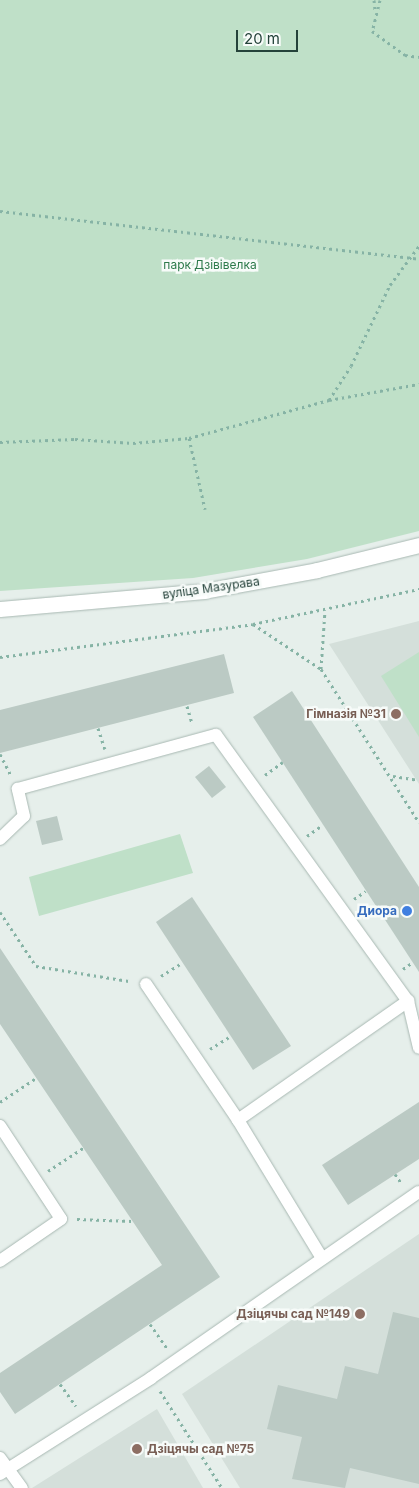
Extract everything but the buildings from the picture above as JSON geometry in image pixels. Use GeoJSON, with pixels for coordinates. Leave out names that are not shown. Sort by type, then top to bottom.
{"type":"FeatureCollection","features":[{"type":"Feature","properties":{"kind":"main road","name":"вуліца Мазурава"},"geometry":{"type":"LineString","coordinates":[[0,609],[204,591],[317,570],[419,546]]}},
{"type":"Feature","properties":{"kind":"lane"},"geometry":{"type":"LineString","coordinates":[[0,839],[24,816],[18,789],[216,735],[408,1001],[419,1048]]}},
{"type":"Feature","properties":{"kind":"lane"},"geometry":{"type":"LineString","coordinates":[[146,984],[238,1120],[322,1258]]}},
{"type":"Feature","properties":{"kind":"lane"},"geometry":{"type":"LineString","coordinates":[[238,1120],[408,1001]]}},
{"type":"Feature","properties":{"kind":"lane"},"geometry":{"type":"LineString","coordinates":[[0,1126],[61,1219],[0,1261]]}},
{"type":"Feature","properties":{"kind":"lane"},"geometry":{"type":"LineString","coordinates":[[4,1472],[151,1378],[322,1258],[418,1195]]}},
{"type":"Feature","properties":{"kind":"lane"},"geometry":{"type":"LineString","coordinates":[[0,1458],[4,1472],[22,1488]]}},
{"type":"Feature","properties":{"kind":"path"},"geometry":{"type":"LineString","coordinates":[[374,0],[375,11],[372,31],[405,55],[419,57]]}},
{"type":"Feature","properties":{"kind":"path"},"geometry":{"type":"LineString","coordinates":[[375,11],[380,0]]}},
{"type":"Feature","properties":{"kind":"path"},"geometry":{"type":"LineString","coordinates":[[0,211],[419,258]]}},
{"type":"Feature","properties":{"kind":"path"},"geometry":{"type":"LineString","coordinates":[[329,400],[351,366],[390,285],[419,246]]}},
{"type":"Feature","properties":{"kind":"path"},"geometry":{"type":"LineString","coordinates":[[0,442],[75,439],[133,443],[189,438],[329,400],[419,384]]}},
{"type":"Feature","properties":{"kind":"path"},"geometry":{"type":"LineString","coordinates":[[189,438],[205,509]]}},
{"type":"Feature","properties":{"kind":"path"},"geometry":{"type":"LineString","coordinates":[[0,657],[253,624],[325,611],[419,588]]}},
{"type":"Feature","properties":{"kind":"path"},"geometry":{"type":"LineString","coordinates":[[321,669],[325,611]]}},
{"type":"Feature","properties":{"kind":"path"},"geometry":{"type":"LineString","coordinates":[[253,624],[321,669],[392,776],[419,821]]}},
{"type":"Feature","properties":{"kind":"path"},"geometry":{"type":"LineString","coordinates":[[98,728],[109,764]]}},
{"type":"Feature","properties":{"kind":"path"},"geometry":{"type":"LineString","coordinates":[[0,754],[18,789]]}},
{"type":"Feature","properties":{"kind":"path"},"geometry":{"type":"LineString","coordinates":[[392,776],[419,780]]}},
{"type":"Feature","properties":{"kind":"path"},"geometry":{"type":"LineString","coordinates":[[0,912],[36,966],[146,984],[182,963]]}},
{"type":"Feature","properties":{"kind":"path"},"geometry":{"type":"LineString","coordinates":[[196,1058],[231,1036]]}},
{"type":"Feature","properties":{"kind":"path"},"geometry":{"type":"LineString","coordinates":[[0,1102],[36,1078]]}},
{"type":"Feature","properties":{"kind":"path"},"geometry":{"type":"LineString","coordinates":[[35,1179],[83,1148]]}},
{"type":"Feature","properties":{"kind":"path"},"geometry":{"type":"LineString","coordinates":[[61,1219],[132,1221]]}},
{"type":"Feature","properties":{"kind":"path"},"geometry":{"type":"LineString","coordinates":[[150,1324],[176,1360]]}},
{"type":"Feature","properties":{"kind":"path"},"geometry":{"type":"LineString","coordinates":[[151,1378],[222,1488]]}},
{"type":"Feature","properties":{"kind":"path"},"geometry":{"type":"LineString","coordinates":[[60,1384],[86,1420]]}},
{"type":"Feature","properties":{"kind":"shaded area","name":"Гімназія №31"},"geometry":{"type":"Polygon","coordinates":[[[419,621],[419,784],[329,644],[419,621]]]}},
{"type":"Feature","properties":{"kind":"shaded area","name":"Дзіцячы сад №149"},"geometry":{"type":"Polygon","coordinates":[[[419,1234],[419,1488],[240,1488],[182,1394],[419,1234]]]}},
{"type":"Feature","properties":{"kind":"shaded area","name":"Дзіцячы сад №75"},"geometry":{"type":"Polygon","coordinates":[[[157,1409],[203,1488],[32,1488],[157,1409]]]}},
{"type":"Feature","properties":{"kind":"green space","name":"парк Дзівівелка"},"geometry":{"type":"Polygon","coordinates":[[[0,0],[419,0],[419,531],[307,559],[193,578],[0,591],[0,0]]]}},
{"type":"Feature","properties":{"kind":"green space"},"geometry":{"type":"Polygon","coordinates":[[[419,652],[419,737],[381,676],[419,652]]]}},
{"type":"Feature","properties":{"kind":"green space"},"geometry":{"type":"Polygon","coordinates":[[[180,834],[193,873],[39,916],[29,877],[180,834]]]}},
{"type":"Feature","properties":{"kind":"place","name":"Гімназія №31"},"geometry":{"type":"Point","coordinates":[396,714]}},
{"type":"Feature","properties":{"kind":"place","name":"Диора"},"geometry":{"type":"Point","coordinates":[407,911]}},
{"type":"Feature","properties":{"kind":"place","name":"Дзіцячы сад №149"},"geometry":{"type":"Point","coordinates":[360,1314]}},
{"type":"Feature","properties":{"kind":"place","name":"Дзіцячы сад №75"},"geometry":{"type":"Point","coordinates":[137,1449]}}]}
